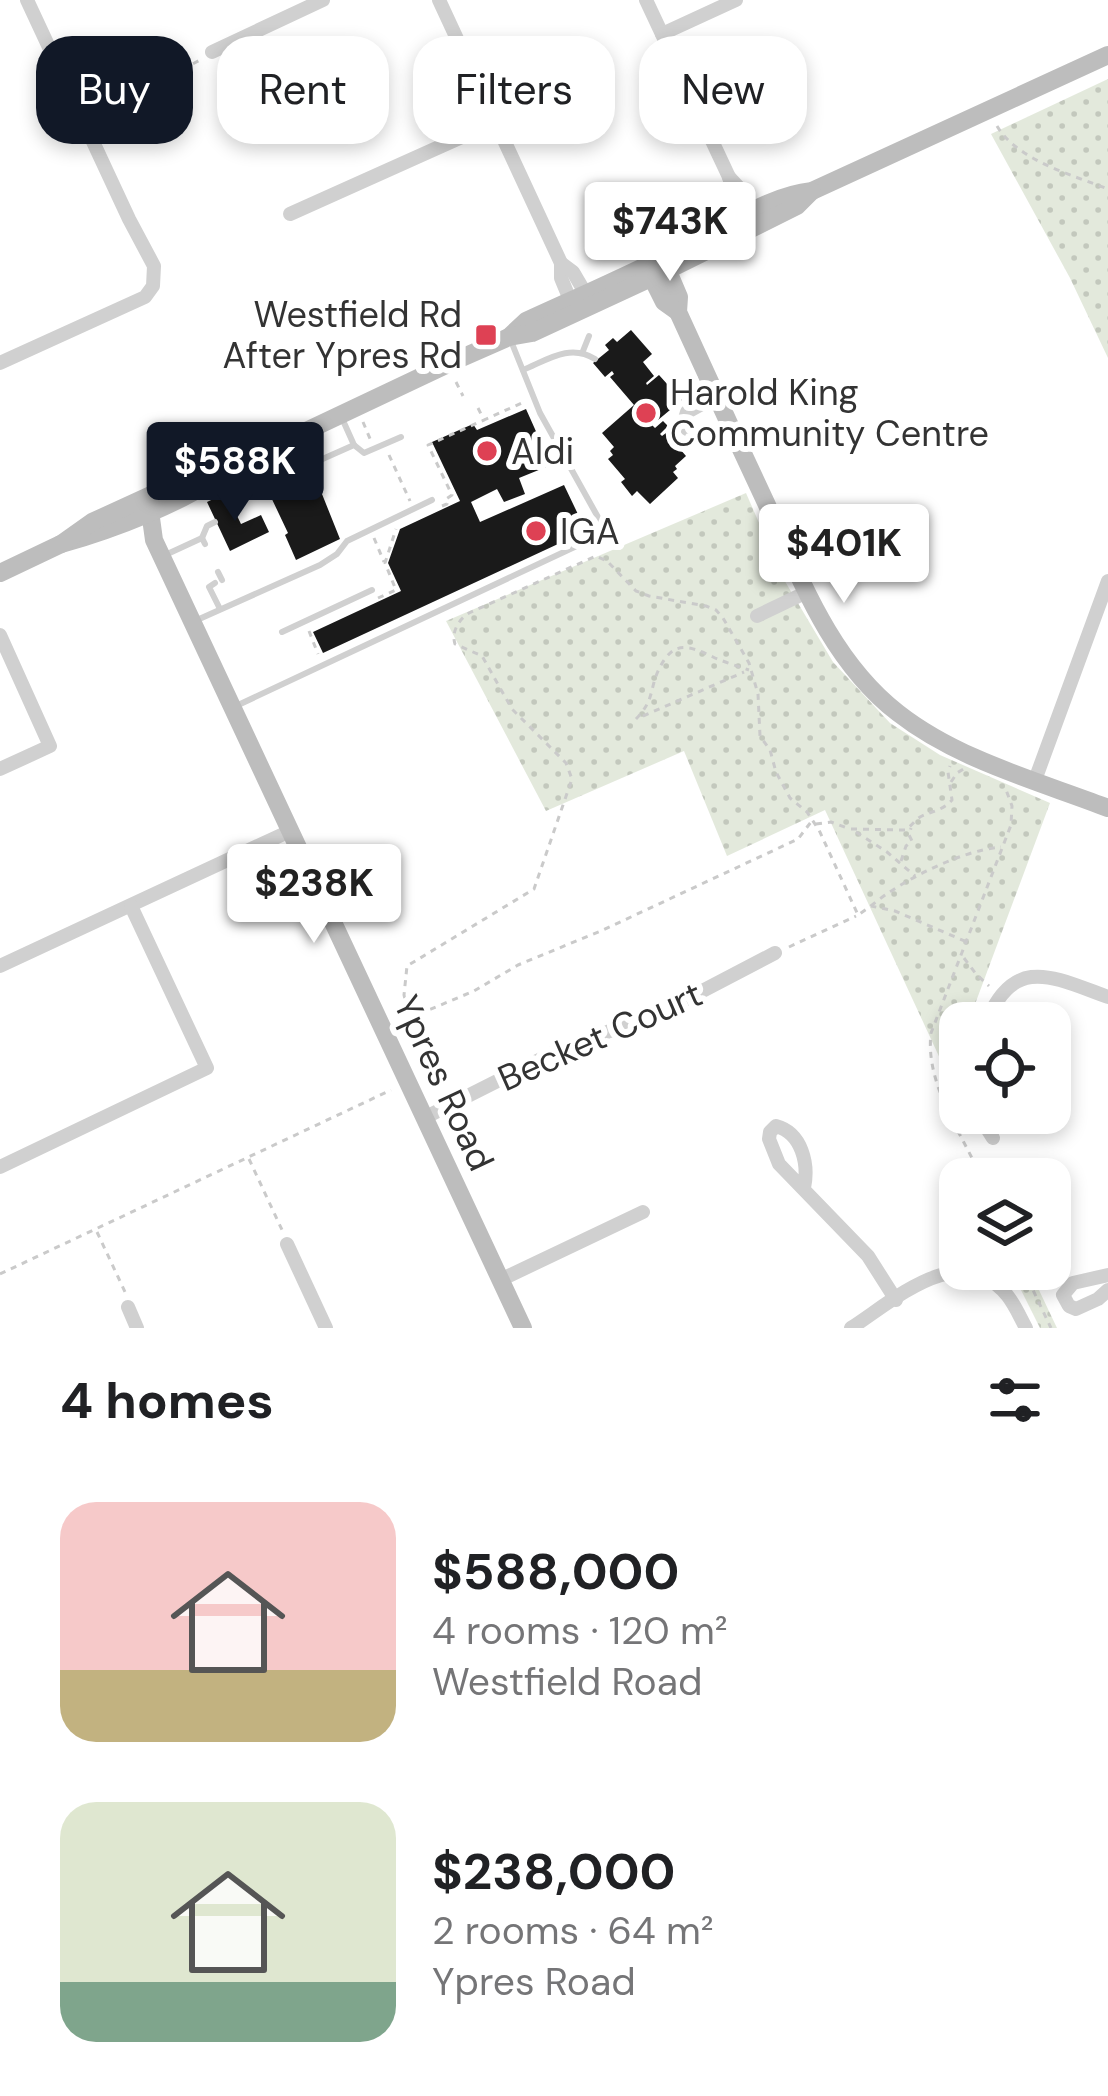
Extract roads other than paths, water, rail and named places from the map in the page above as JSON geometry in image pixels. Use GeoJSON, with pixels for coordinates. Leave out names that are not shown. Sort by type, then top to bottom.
{"type":"FeatureCollection","features":[{"type":"Feature","properties":{"kind":"street"},"geometry":{"type":"LineString","coordinates":[[0,363],[145,297],[153,286],[154,266],[27,0]]}},
{"type":"Feature","properties":{"kind":"street"},"geometry":{"type":"LineString","coordinates":[[212,52],[323,0]]}},
{"type":"Feature","properties":{"kind":"street"},"geometry":{"type":"LineString","coordinates":[[439,0],[456,36]]}},
{"type":"Feature","properties":{"kind":"street"},"geometry":{"type":"LineString","coordinates":[[646,0],[750,221]]}},
{"type":"Feature","properties":{"kind":"street"},"geometry":{"type":"LineString","coordinates":[[662,34],[736,0]]}},
{"type":"Feature","properties":{"kind":"street"},"geometry":{"type":"LineString","coordinates":[[0,573],[61,544],[92,522],[139,509],[210,468],[226,469],[251,458],[509,337],[526,321],[581,303],[657,268],[750,221],[792,193],[812,191],[1108,55]]}},
{"type":"Feature","properties":{"kind":"street"},"geometry":{"type":"LineString","coordinates":[[290,214],[446,144]]}},
{"type":"Feature","properties":{"kind":"street"},"geometry":{"type":"LineString","coordinates":[[505,144],[561,263],[561,278],[581,303]]}},
{"type":"Feature","properties":{"kind":"street"},"geometry":{"type":"LineString","coordinates":[[657,268],[680,297],[678,312],[838,649],[880,699],[939,740],[1108,808]]}},
{"type":"Feature","properties":{"kind":"street"},"geometry":{"type":"LineString","coordinates":[[686,429],[686,412],[716,396]]}},
{"type":"Feature","properties":{"kind":"street","name":"Ypres Road"},"geometry":{"type":"LineString","coordinates":[[139,509],[523,1328]]}},
{"type":"Feature","properties":{"kind":"street"},"geometry":{"type":"LineString","coordinates":[[1035,780],[1102,615],[1108,580]]}},
{"type":"Feature","properties":{"kind":"street"},"geometry":{"type":"LineString","coordinates":[[757,616],[807,592]]}},
{"type":"Feature","properties":{"kind":"street"},"geometry":{"type":"LineString","coordinates":[[0,635],[50,746],[0,769]]}},
{"type":"Feature","properties":{"kind":"street"},"geometry":{"type":"LineString","coordinates":[[0,966],[290,831]]}},
{"type":"Feature","properties":{"kind":"street"},"geometry":{"type":"LineString","coordinates":[[0,1167],[207,1068],[131,906]]}},
{"type":"Feature","properties":{"kind":"street","name":"Becket Court"},"geometry":{"type":"LineString","coordinates":[[424,1118],[559,1050],[666,1010],[775,953]]}},
{"type":"Feature","properties":{"kind":"street"},"geometry":{"type":"LineString","coordinates":[[998,1002],[1016,980],[1040,975],[1108,998]]}},
{"type":"Feature","properties":{"kind":"street"},"geometry":{"type":"LineString","coordinates":[[990,1134],[993,1138]]}},
{"type":"Feature","properties":{"kind":"street"},"geometry":{"type":"LineString","coordinates":[[804,1188],[868,1256],[896,1300]]}},
{"type":"Feature","properties":{"kind":"street"},"geometry":{"type":"LineString","coordinates":[[500,1280],[644,1212]]}},
{"type":"Feature","properties":{"kind":"street"},"geometry":{"type":"LineString","coordinates":[[287,1244],[326,1328]]}},
{"type":"Feature","properties":{"kind":"street"},"geometry":{"type":"LineString","coordinates":[[850,1328],[951,1270],[972,1271],[992,1280],[1029,1324]]}},
{"type":"Feature","properties":{"kind":"street"},"geometry":{"type":"LineString","coordinates":[[1108,1276],[1073,1283],[1063,1295],[1076,1309],[1108,1290]]}},
{"type":"Feature","properties":{"kind":"street"},"geometry":{"type":"LineString","coordinates":[[128,1307],[137,1328]]}},
{"type":"Feature","properties":{"kind":"lane"},"geometry":{"type":"LineString","coordinates":[[583,352],[589,335]]}},
{"type":"Feature","properties":{"kind":"lane"},"geometry":{"type":"LineString","coordinates":[[232,707],[598,536],[598,520],[540,413],[509,337]]}},
{"type":"Feature","properties":{"kind":"lane"},"geometry":{"type":"LineString","coordinates":[[523,370],[566,352],[583,352],[595,359]]}},
{"type":"Feature","properties":{"kind":"lane"},"geometry":{"type":"LineString","coordinates":[[341,416],[354,445],[364,453],[401,436]]}},
{"type":"Feature","properties":{"kind":"lane"},"geometry":{"type":"LineString","coordinates":[[291,473],[354,445]]}},
{"type":"Feature","properties":{"kind":"lane"},"geometry":{"type":"LineString","coordinates":[[251,458],[263,480],[277,479]]}},
{"type":"Feature","properties":{"kind":"lane"},"geometry":{"type":"LineString","coordinates":[[193,622],[320,566],[347,541],[432,500]]}},
{"type":"Feature","properties":{"kind":"lane"},"geometry":{"type":"LineString","coordinates":[[158,548],[203,541],[207,526],[215,522]]}},
{"type":"Feature","properties":{"kind":"lane"},"geometry":{"type":"LineString","coordinates":[[219,578],[209,587],[220,609]]}},
{"type":"Feature","properties":{"kind":"lane"},"geometry":{"type":"LineString","coordinates":[[282,632],[372,590]]}},
{"type":"Feature","properties":{"kind":"place","name":"Westfield Rd After Ypres Rd"},"geometry":{"type":"Point","coordinates":[486,335]}},
{"type":"Feature","properties":{"kind":"place","name":"Harold King Community Centre"},"geometry":{"type":"Point","coordinates":[646,413]}},
{"type":"Feature","properties":{"kind":"place","name":"Aldi"},"geometry":{"type":"Point","coordinates":[487,451]}},
{"type":"Feature","properties":{"kind":"place","name":"IGA"},"geometry":{"type":"Point","coordinates":[536,531]}}]}
